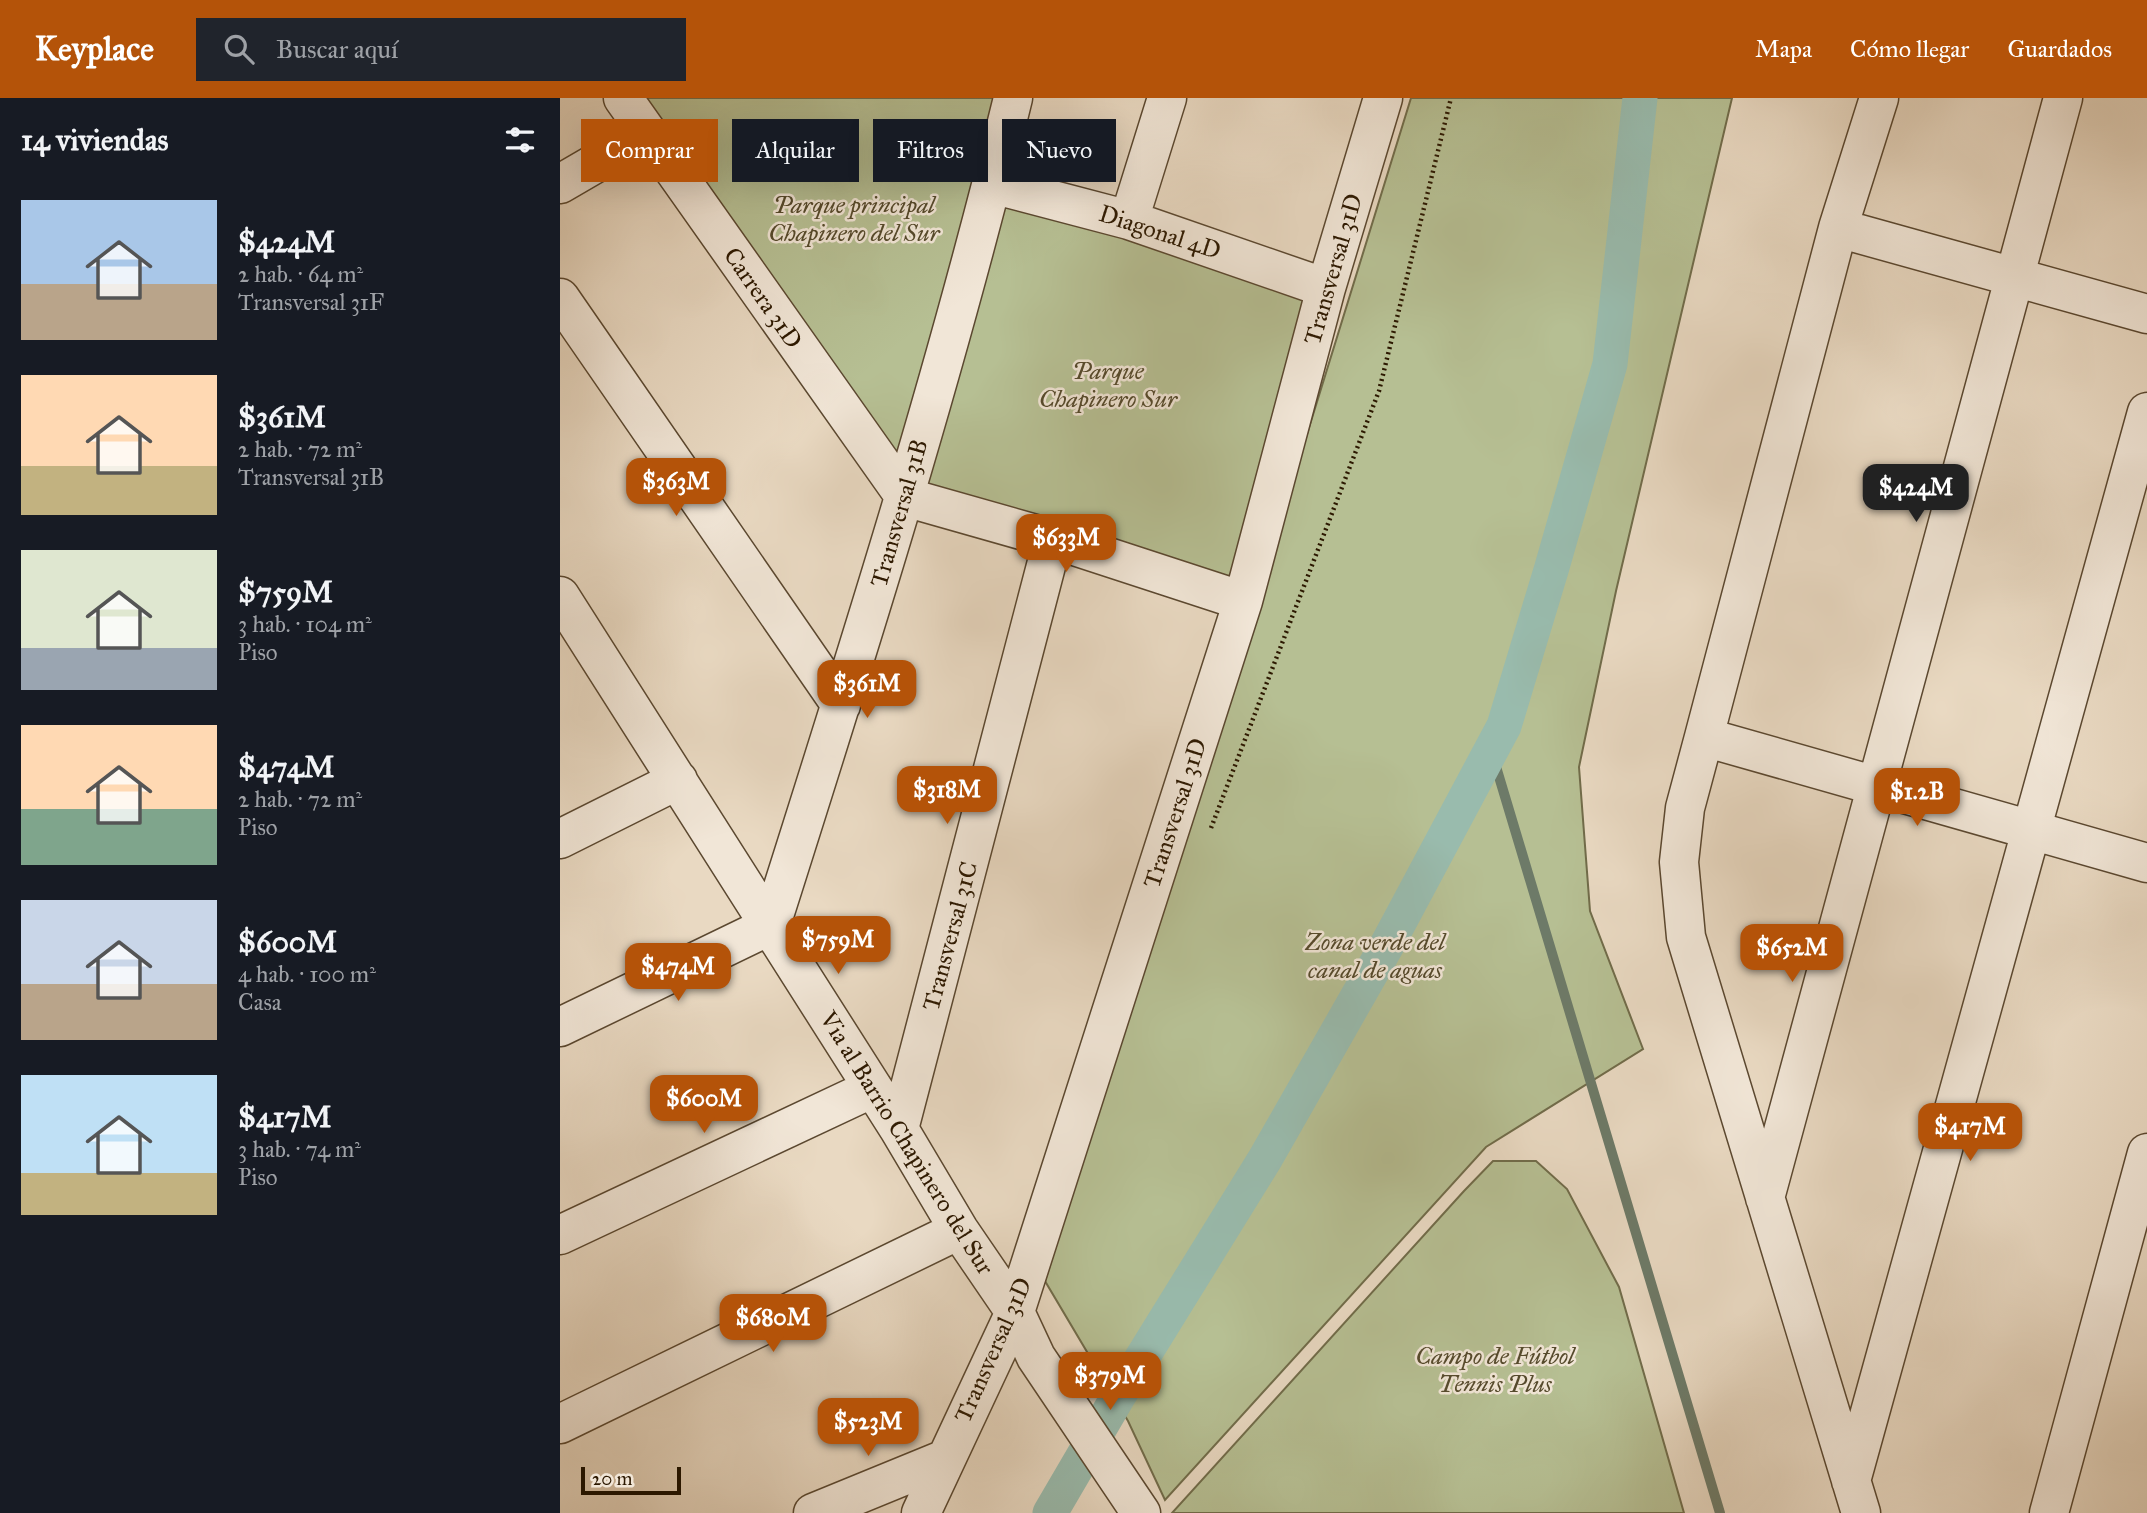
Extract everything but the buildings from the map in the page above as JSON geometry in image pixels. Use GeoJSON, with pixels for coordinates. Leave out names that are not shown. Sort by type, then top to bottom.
{"type":"FeatureCollection","features":[{"type":"Feature","properties":{"kind":"street","name":"Carrera 31D"},"geometry":{"type":"LineString","coordinates":[[623,98],[636,119]]}},
{"type":"Feature","properties":{"kind":"street","name":"Transversal 31B"},"geometry":{"type":"LineString","coordinates":[[771,925],[905,497],[992,184],[1013,98]]}},
{"type":"Feature","properties":{"kind":"street"},"geometry":{"type":"LineString","coordinates":[[1129,220],[1167,98]]}},
{"type":"Feature","properties":{"kind":"street","name":"Transversal 31D"},"geometry":{"type":"LineString","coordinates":[[921,1513],[1015,1312],[1243,601],[1326,288],[1383,98]]}},
{"type":"Feature","properties":{"kind":"street"},"geometry":{"type":"LineString","coordinates":[[1856,1497],[1686,937],[1679,862],[1685,808],[1838,228],[1879,98]]}},
{"type":"Feature","properties":{"kind":"street"},"geometry":{"type":"LineString","coordinates":[[1765,1198],[2063,98]]}},
{"type":"Feature","properties":{"kind":"street"},"geometry":{"type":"LineString","coordinates":[[560,184],[581,172]]}},
{"type":"Feature","properties":{"kind":"street","name":"Carrera 31D"},"geometry":{"type":"LineString","coordinates":[[680,182],[905,497]]}},
{"type":"Feature","properties":{"kind":"street","name":"Diagonal 4D"},"geometry":{"type":"LineString","coordinates":[[992,184],[1129,220],[1326,288]]}},
{"type":"Feature","properties":{"kind":"street"},"geometry":{"type":"LineString","coordinates":[[1838,228],[2147,314]]}},
{"type":"Feature","properties":{"kind":"street"},"geometry":{"type":"LineString","coordinates":[[560,298],[841,705]]}},
{"type":"Feature","properties":{"kind":"street"},"geometry":{"type":"LineString","coordinates":[[1856,1497],[2031,830],[2147,412]]}},
{"type":"Feature","properties":{"kind":"street"},"geometry":{"type":"LineString","coordinates":[[905,497],[1053,539],[1243,601]]}},
{"type":"Feature","properties":{"kind":"street","name":"Transversal 31C"},"geometry":{"type":"LineString","coordinates":[[900,1129],[1053,539]]}},
{"type":"Feature","properties":{"kind":"street","name":"Via al Barrio Chapinero del Sur"},"geometry":{"type":"LineString","coordinates":[[566,617],[678,780],[900,1129],[959,1230],[1015,1312],[1036,1357],[1141,1513]]}},
{"type":"Feature","properties":{"kind":"street"},"geometry":{"type":"LineString","coordinates":[[1704,737],[2147,863]]}},
{"type":"Feature","properties":{"kind":"street"},"geometry":{"type":"LineString","coordinates":[[560,839],[678,780]]}},
{"type":"Feature","properties":{"kind":"street"},"geometry":{"type":"LineString","coordinates":[[560,1027],[771,925]]}},
{"type":"Feature","properties":{"kind":"street"},"geometry":{"type":"LineString","coordinates":[[560,1236],[873,1088]]}},
{"type":"Feature","properties":{"kind":"street"},"geometry":{"type":"LineString","coordinates":[[2049,1513],[2147,1153]]}},
{"type":"Feature","properties":{"kind":"street"},"geometry":{"type":"LineString","coordinates":[[560,1424],[959,1230]]}},
{"type":"Feature","properties":{"kind":"street"},"geometry":{"type":"LineString","coordinates":[[813,1513],[945,1459]]}},
{"type":"Feature","properties":{"kind":"path"},"geometry":{"type":"LineString","coordinates":[[1208,835],[1378,391],[1451,98]]}},
{"type":"Feature","properties":{"kind":"green space","name":"Parque Chapinero Sur"},"geometry":{"type":"Polygon","coordinates":[[[623,98],[1009,98],[1005,119],[1002,119],[1002,133],[992,184],[1320,294],[1243,601],[905,497],[682,182],[718,182],[718,119],[638,119],[623,98]]]}},
{"type":"Feature","properties":{"kind":"green space","name":"Zona verde del canal de aguas"},"geometry":{"type":"Polygon","coordinates":[[[1411,98],[1732,98],[1616,591],[1579,767],[1590,911],[1643,1049],[1486,1147],[1165,1500],[1128,1421],[1045,1281],[1411,98]]]}},
{"type":"Feature","properties":{"kind":"green space","name":"Campo de Fútbol Tennis Plus"},"geometry":{"type":"Polygon","coordinates":[[[1493,1161],[1536,1161],[1567,1189],[1619,1287],[1684,1513],[1172,1513],[1464,1191],[1493,1161]]]}},
{"type":"Feature","properties":{"kind":"waterway"},"geometry":{"type":"LineString","coordinates":[[1050,1513],[1119,1395],[1265,1159],[1387,945],[1504,726],[1610,364],[1640,98]]}},
{"type":"Feature","properties":{"kind":"waterway"},"geometry":{"type":"LineString","coordinates":[[1491,750],[1720,1513]]}},
{"type":"Feature","properties":{"kind":"park label","name":"Parque principal Chapinero del Sur"},"geometry":{"type":"Point","coordinates":[854,219]}}]}
